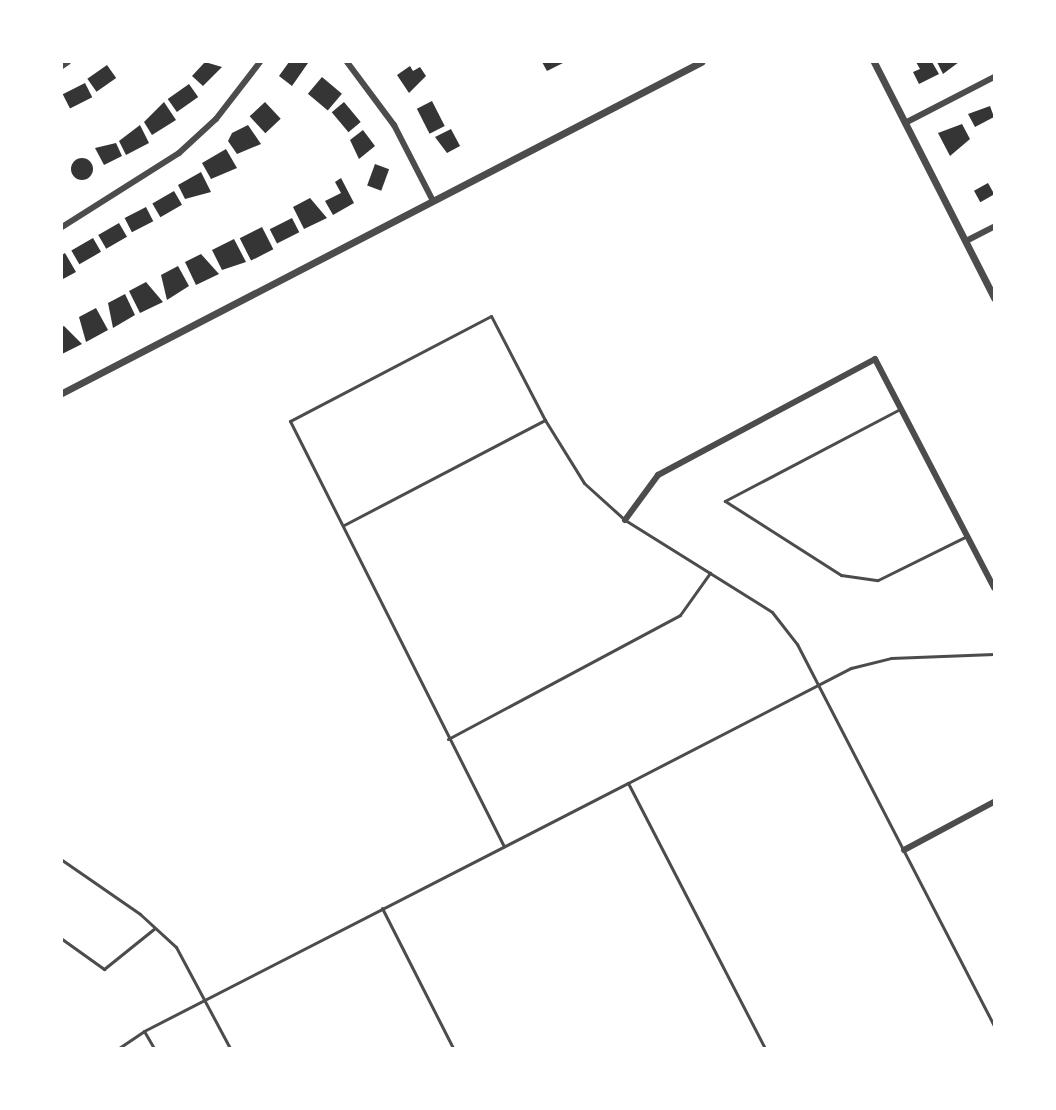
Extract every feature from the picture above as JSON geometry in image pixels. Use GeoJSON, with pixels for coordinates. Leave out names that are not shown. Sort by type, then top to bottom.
{"type":"FeatureCollection","features":[{"type":"Feature","properties":{"kind":"street"},"geometry":{"type":"LineString","coordinates":[[62,66],[68,62]]}},
{"type":"Feature","properties":{"kind":"street"},"geometry":{"type":"LineString","coordinates":[[62,227],[171,159],[216,119],[260,62]]}},
{"type":"Feature","properties":{"kind":"street"},"geometry":{"type":"LineString","coordinates":[[346,62],[394,125],[433,201]]}},
{"type":"Feature","properties":{"kind":"street"},"geometry":{"type":"LineString","coordinates":[[62,393],[701,62]]}},
{"type":"Feature","properties":{"kind":"street"},"geometry":{"type":"LineString","coordinates":[[874,62],[994,298]]}},
{"type":"Feature","properties":{"kind":"street"},"geometry":{"type":"LineString","coordinates":[[905,123],[994,77]]}},
{"type":"Feature","properties":{"kind":"street"},"geometry":{"type":"LineString","coordinates":[[966,242],[994,227]]}},
{"type":"Feature","properties":{"kind":"street"},"geometry":{"type":"LineString","coordinates":[[625,520],[658,475],[875,359],[994,588]]}},
{"type":"Feature","properties":{"kind":"street"},"geometry":{"type":"LineString","coordinates":[[904,850],[994,802]]}},
{"type":"Feature","properties":{"kind":"lane"},"geometry":{"type":"LineString","coordinates":[[504,846],[448,739],[344,525],[290,421],[491,316],[545,420],[584,483],[625,520],[772,612],[819,685],[994,1025]]}},
{"type":"Feature","properties":{"kind":"lane"},"geometry":{"type":"LineString","coordinates":[[901,408],[725,501],[841,575],[878,580],[967,536]]}},
{"type":"Feature","properties":{"kind":"lane"},"geometry":{"type":"LineString","coordinates":[[344,525],[545,420]]}},
{"type":"Feature","properties":{"kind":"lane"},"geometry":{"type":"LineString","coordinates":[[448,739],[680,615],[710,573]]}},
{"type":"Feature","properties":{"kind":"lane"},"geometry":{"type":"LineString","coordinates":[[119,1048],[144,1031],[205,999],[851,668],[891,658],[994,654]]}},
{"type":"Feature","properties":{"kind":"lane"},"geometry":{"type":"LineString","coordinates":[[628,783],[765,1048]]}},
{"type":"Feature","properties":{"kind":"lane"},"geometry":{"type":"LineString","coordinates":[[62,860],[155,928],[176,947],[230,1048]]}},
{"type":"Feature","properties":{"kind":"lane"},"geometry":{"type":"LineString","coordinates":[[382,908],[453,1048]]}},
{"type":"Feature","properties":{"kind":"lane"},"geometry":{"type":"LineString","coordinates":[[62,939],[104,969],[155,928]]}},
{"type":"Feature","properties":{"kind":"lane"},"geometry":{"type":"LineString","coordinates":[[144,1031],[153,1048]]}},
{"type":"Feature","properties":{"kind":"building"},"geometry":{"type":"Polygon","coordinates":[[[205,62],[222,67],[203,86],[192,76],[205,62]]]}},
{"type":"Feature","properties":{"kind":"building"},"geometry":{"type":"Polygon","coordinates":[[[289,62],[308,63],[292,86],[279,76],[289,62]]]}},
{"type":"Feature","properties":{"kind":"building"},"geometry":{"type":"Polygon","coordinates":[[[542,62],[565,62],[547,71],[542,62]]]}},
{"type":"Feature","properties":{"kind":"building"},"geometry":{"type":"Polygon","coordinates":[[[916,62],[932,62],[939,74],[919,84],[913,72],[920,69],[916,62]]]}},
{"type":"Feature","properties":{"kind":"building"},"geometry":{"type":"Polygon","coordinates":[[[937,62],[959,62],[943,74],[937,62]]]}},
{"type":"Feature","properties":{"kind":"building"},"geometry":{"type":"Polygon","coordinates":[[[107,65],[116,78],[97,92],[87,79],[107,65]]]}},
{"type":"Feature","properties":{"kind":"building"},"geometry":{"type":"Polygon","coordinates":[[[410,66],[413,71],[420,67],[426,76],[409,93],[397,75],[410,66]]]}},
{"type":"Feature","properties":{"kind":"building"},"geometry":{"type":"Polygon","coordinates":[[[322,77],[342,94],[328,111],[308,94],[322,77]]]}},
{"type":"Feature","properties":{"kind":"building"},"geometry":{"type":"Polygon","coordinates":[[[85,83],[92,97],[70,109],[63,94],[85,83]]]}},
{"type":"Feature","properties":{"kind":"building"},"geometry":{"type":"Polygon","coordinates":[[[189,84],[198,97],[177,112],[168,99],[189,84]]]}},
{"type":"Feature","properties":{"kind":"building"},"geometry":{"type":"Polygon","coordinates":[[[432,101],[445,126],[430,134],[417,109],[432,101]]]}},
{"type":"Feature","properties":{"kind":"building"},"geometry":{"type":"Polygon","coordinates":[[[164,102],[176,120],[152,135],[144,122],[164,102]]]}},
{"type":"Feature","properties":{"kind":"building"},"geometry":{"type":"Polygon","coordinates":[[[265,102],[281,119],[265,133],[250,116],[265,102]]]}},
{"type":"Feature","properties":{"kind":"building"},"geometry":{"type":"Polygon","coordinates":[[[344,102],[361,122],[348,132],[332,112],[344,102]]]}},
{"type":"Feature","properties":{"kind":"building"},"geometry":{"type":"Polygon","coordinates":[[[990,106],[994,117],[975,127],[968,114],[990,106]]]}},
{"type":"Feature","properties":{"kind":"building"},"geometry":{"type":"Polygon","coordinates":[[[962,124],[970,139],[950,156],[938,133],[962,124]]]}},
{"type":"Feature","properties":{"kind":"building"},"geometry":{"type":"Polygon","coordinates":[[[140,125],[149,143],[126,155],[119,141],[140,125]]]}},
{"type":"Feature","properties":{"kind":"building"},"geometry":{"type":"Polygon","coordinates":[[[248,125],[261,144],[237,154],[228,141],[232,133],[248,125]]]}},
{"type":"Feature","properties":{"kind":"building"},"geometry":{"type":"Polygon","coordinates":[[[451,129],[460,146],[447,153],[435,137],[451,129]]]}},
{"type":"Feature","properties":{"kind":"building"},"geometry":{"type":"Polygon","coordinates":[[[363,130],[375,146],[359,159],[350,140],[363,130]]]}},
{"type":"Feature","properties":{"kind":"building"},"geometry":{"type":"Polygon","coordinates":[[[116,143],[122,156],[104,165],[95,148],[116,143]]]}},
{"type":"Feature","properties":{"kind":"building"},"geometry":{"type":"Polygon","coordinates":[[[226,149],[237,168],[211,179],[202,163],[226,149]]]}},
{"type":"Feature","properties":{"kind":"building"},"geometry":{"type":"Polygon","coordinates":[[[82,158],[90,161],[93,169],[90,177],[82,180],[74,177],[71,169],[74,161],[82,158]]]}},
{"type":"Feature","properties":{"kind":"building"},"geometry":{"type":"Polygon","coordinates":[[[375,164],[389,169],[381,191],[367,186],[375,164]]]}},
{"type":"Feature","properties":{"kind":"building"},"geometry":{"type":"Polygon","coordinates":[[[201,172],[211,192],[185,199],[178,185],[201,172]]]}},
{"type":"Feature","properties":{"kind":"building"},"geometry":{"type":"Polygon","coordinates":[[[341,178],[354,203],[333,215],[325,201],[341,193],[335,182],[341,178]]]}},
{"type":"Feature","properties":{"kind":"building"},"geometry":{"type":"Polygon","coordinates":[[[988,183],[994,195],[980,202],[974,191],[988,183]]]}},
{"type":"Feature","properties":{"kind":"building"},"geometry":{"type":"Polygon","coordinates":[[[174,191],[182,205],[160,217],[152,204],[174,191]]]}},
{"type":"Feature","properties":{"kind":"building"},"geometry":{"type":"Polygon","coordinates":[[[310,198],[327,218],[304,229],[293,207],[310,198]]]}},
{"type":"Feature","properties":{"kind":"building"},"geometry":{"type":"Polygon","coordinates":[[[146,207],[153,221],[132,232],[125,218],[146,207]]]}},
{"type":"Feature","properties":{"kind":"building"},"geometry":{"type":"Polygon","coordinates":[[[292,218],[299,232],[277,244],[270,229],[292,218]]]}},
{"type":"Feature","properties":{"kind":"building"},"geometry":{"type":"Polygon","coordinates":[[[119,223],[127,237],[106,249],[98,235],[119,223]]]}},
{"type":"Feature","properties":{"kind":"building"},"geometry":{"type":"Polygon","coordinates":[[[262,227],[273,249],[251,261],[240,238],[262,227]]]}},
{"type":"Feature","properties":{"kind":"building"},"geometry":{"type":"Polygon","coordinates":[[[93,238],[101,252],[79,264],[71,250],[93,238]]]}},
{"type":"Feature","properties":{"kind":"building"},"geometry":{"type":"Polygon","coordinates":[[[234,239],[246,262],[222,270],[212,250],[234,239]]]}},
{"type":"Feature","properties":{"kind":"building"},"geometry":{"type":"Polygon","coordinates":[[[65,253],[76,272],[63,279],[62,255],[65,253]]]}},
{"type":"Feature","properties":{"kind":"building"},"geometry":{"type":"Polygon","coordinates":[[[201,254],[219,274],[196,285],[185,262],[201,254]]]}},
{"type":"Feature","properties":{"kind":"building"},"geometry":{"type":"Polygon","coordinates":[[[178,266],[189,286],[167,300],[161,275],[178,266]]]}},
{"type":"Feature","properties":{"kind":"building"},"geometry":{"type":"Polygon","coordinates":[[[146,282],[163,302],[140,313],[129,291],[146,282]]]}},
{"type":"Feature","properties":{"kind":"building"},"geometry":{"type":"Polygon","coordinates":[[[125,294],[135,315],[113,328],[108,303],[125,294]]]}},
{"type":"Feature","properties":{"kind":"building"},"geometry":{"type":"Polygon","coordinates":[[[96,308],[108,330],[86,342],[79,317],[96,308]]]}},
{"type":"Feature","properties":{"kind":"building"},"geometry":{"type":"Polygon","coordinates":[[[64,326],[82,344],[62,354],[62,327],[64,326]]]}}]}
